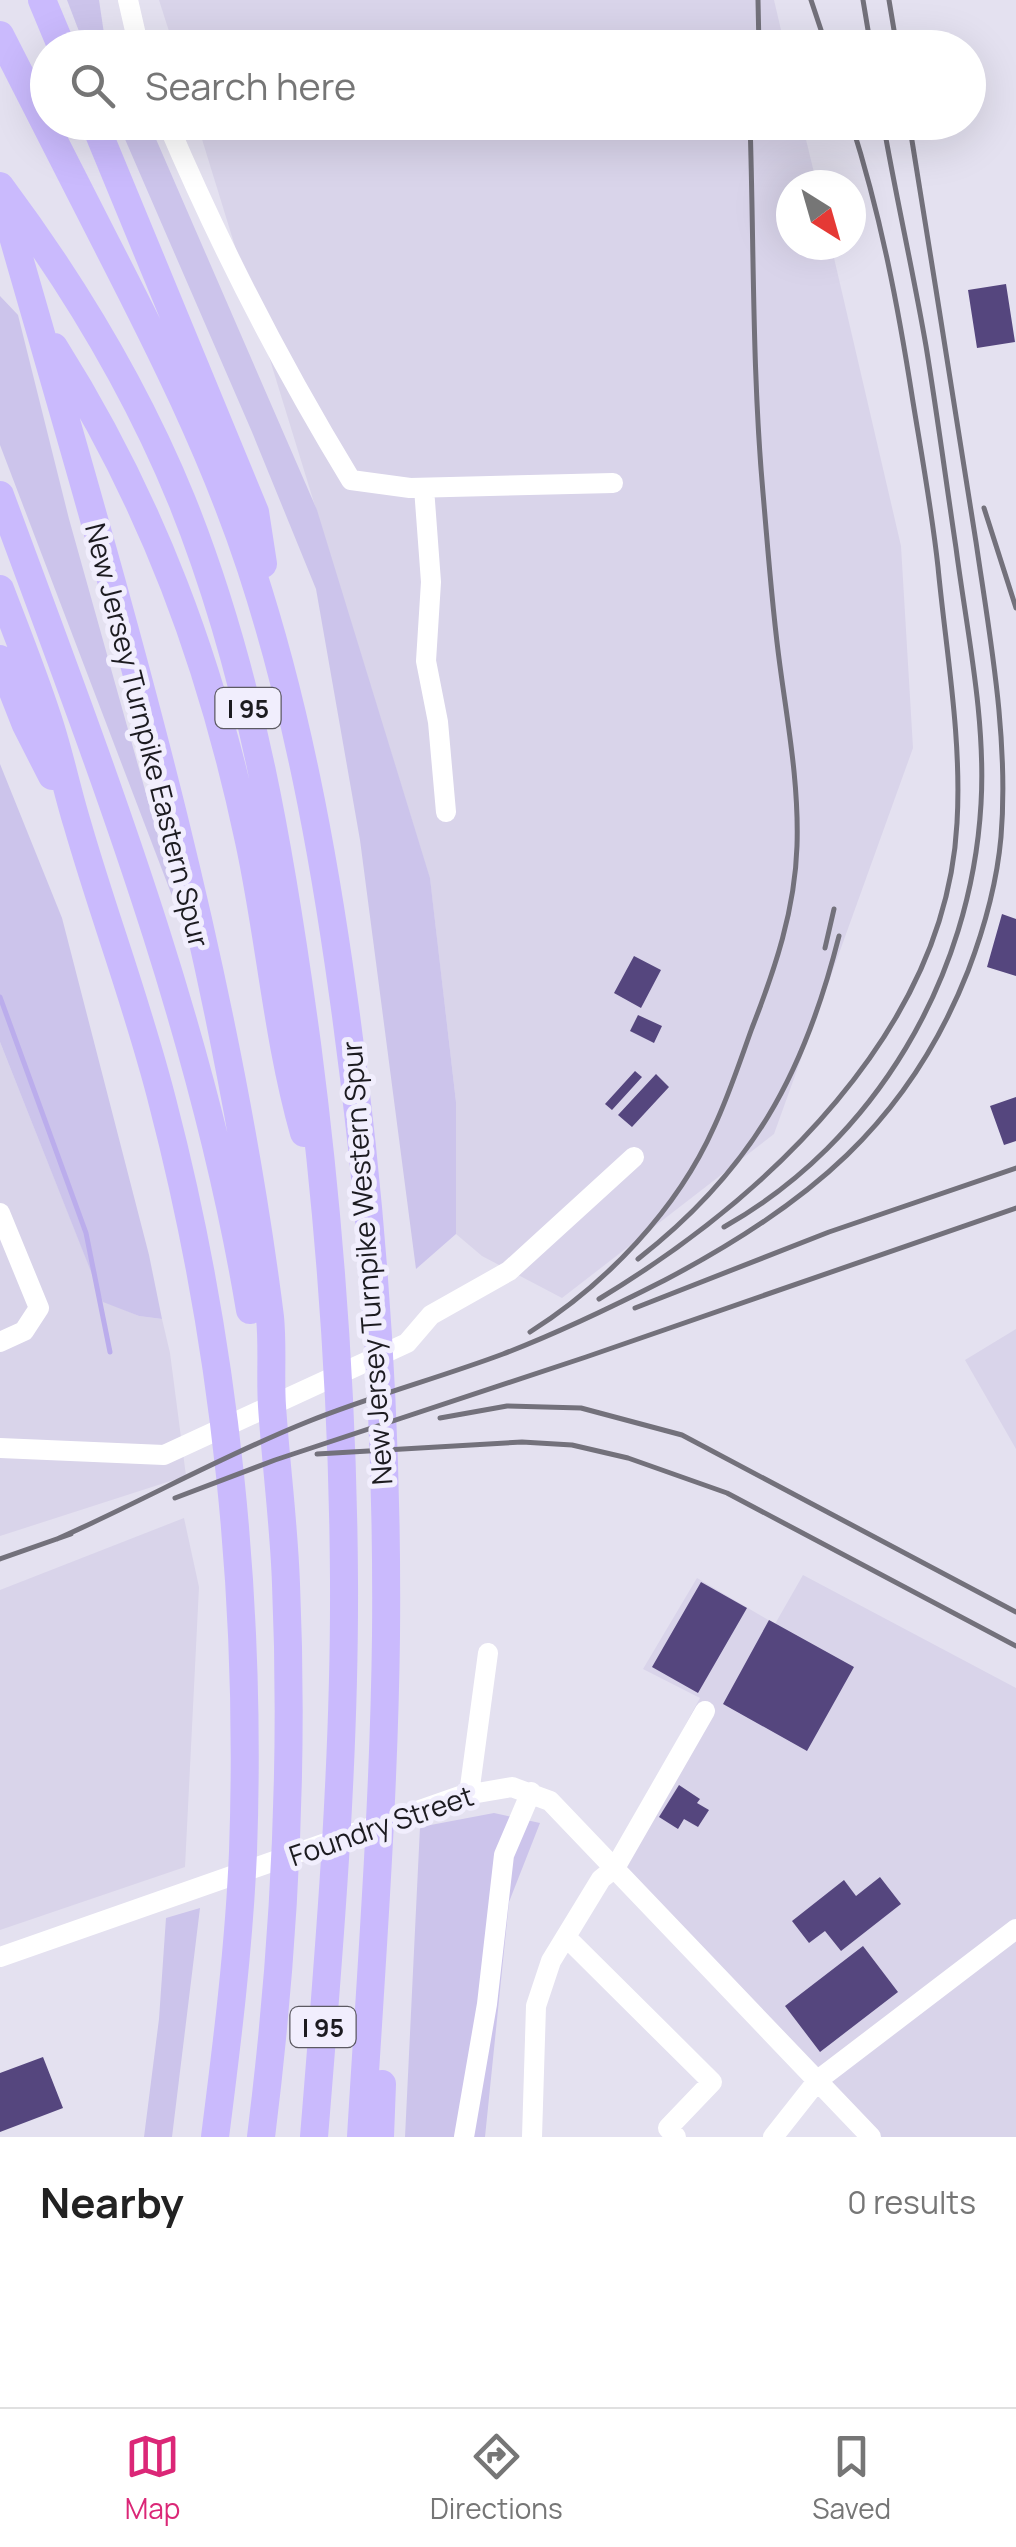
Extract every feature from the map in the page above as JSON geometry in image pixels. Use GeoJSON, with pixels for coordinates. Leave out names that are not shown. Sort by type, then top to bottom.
{"type":"FeatureCollection","features":[{"type":"Feature","properties":{"kind":"highway"},"geometry":{"type":"LineString","coordinates":[[42,0],[54,30]]}},
{"type":"Feature","properties":{"kind":"highway","name":"New Jersey Turnpike Western Spur"},"geometry":{"type":"LineString","coordinates":[[0,35],[30,93]]}},
{"type":"Feature","properties":{"kind":"highway","name":"New Jersey Turnpike Western Spur"},"geometry":{"type":"LineString","coordinates":[[54,140],[202,438],[247,556],[277,654],[301,755],[333,924],[358,1105],[370,1251],[385,1573],[383,1748],[360,2137]]}},
{"type":"Feature","properties":{"kind":"highway"},"geometry":{"type":"LineString","coordinates":[[101,140],[255,512],[277,654]]}},
{"type":"Feature","properties":{"kind":"highway","name":"New Jersey Turnpike Western Spur"},"geometry":{"type":"LineString","coordinates":[[0,188],[63,274],[126,382],[181,498],[218,601],[247,705],[280,865],[325,1203],[340,1415],[344,1584],[340,1763],[314,2137]]}},
{"type":"Feature","properties":{"kind":"highway","name":"New Jersey Turnpike Eastern Spur"},"geometry":{"type":"LineString","coordinates":[[0,188],[162,764],[248,1177],[286,1584],[290,1770],[283,1934],[262,2137]]}},
{"type":"Feature","properties":{"kind":"highway"},"geometry":{"type":"LineString","coordinates":[[0,267],[114,448],[160,545],[192,628],[245,825],[289,1079],[325,1203]]}},
{"type":"Feature","properties":{"kind":"highway","name":"New Jersey Turnpike Eastern Spur"},"geometry":{"type":"LineString","coordinates":[[0,495],[120,819],[167,961],[208,1105],[264,1341]]}},
{"type":"Feature","properties":{"kind":"highway"},"geometry":{"type":"LineString","coordinates":[[0,589],[48,719],[77,826],[124,965],[160,1090],[193,1234],[215,1370],[240,1609],[244,1794],[236,1952],[215,2137]]}},
{"type":"Feature","properties":{"kind":"highway"},"geometry":{"type":"LineString","coordinates":[[0,659],[26,725],[77,826]]}},
{"type":"Feature","properties":{"kind":"highway"},"geometry":{"type":"LineString","coordinates":[[373,1943],[384,2055],[380,2137]]}},
{"type":"Feature","properties":{"kind":"street"},"geometry":{"type":"LineString","coordinates":[[128,0],[135,30]]}},
{"type":"Feature","properties":{"kind":"street"},"geometry":{"type":"LineString","coordinates":[[176,140],[199,196],[300,396],[351,480],[424,488],[613,483]]}},
{"type":"Feature","properties":{"kind":"street"},"geometry":{"type":"LineString","coordinates":[[424,488],[431,582],[426,662],[438,722],[446,812]]}},
{"type":"Feature","properties":{"kind":"street"},"geometry":{"type":"LineString","coordinates":[[0,1448],[164,1455],[407,1344],[431,1315],[509,1271],[634,1157]]}},
{"type":"Feature","properties":{"kind":"street"},"geometry":{"type":"LineString","coordinates":[[0,1213],[39,1308],[24,1332],[0,1342]]}},
{"type":"Feature","properties":{"kind":"street"},"geometry":{"type":"LineString","coordinates":[[469,1794],[488,1653]]}},
{"type":"Feature","properties":{"kind":"street"},"geometry":{"type":"LineString","coordinates":[[532,2137],[536,2006],[551,1961],[601,1880],[615,1868],[706,1711]]}},
{"type":"Feature","properties":{"kind":"street","name":"Foundry Street"},"geometry":{"type":"LineString","coordinates":[[0,1957],[469,1794],[512,1787],[531,1792]]}},
{"type":"Feature","properties":{"kind":"street"},"geometry":{"type":"LineString","coordinates":[[464,2137],[486,2004],[504,1855],[531,1792],[550,1801],[871,2137]]}},
{"type":"Feature","properties":{"kind":"street"},"geometry":{"type":"LineString","coordinates":[[773,2137],[818,2080],[1016,1929]]}},
{"type":"Feature","properties":{"kind":"street"},"geometry":{"type":"LineString","coordinates":[[566,1938],[712,2082],[668,2134]]}},
{"type":"Feature","properties":{"kind":"shaded area"},"geometry":{"type":"Polygon","coordinates":[[[67,0],[99,0],[103,30],[78,30],[67,0]]]}},
{"type":"Feature","properties":{"kind":"shaded area"},"geometry":{"type":"Polygon","coordinates":[[[159,0],[774,0],[781,30],[169,30],[159,0]]]}},
{"type":"Feature","properties":{"kind":"shaded area"},"geometry":{"type":"Polygon","coordinates":[[[125,140],[156,140],[317,510],[430,878],[456,1102],[456,1234],[416,1269],[360,840],[316,589],[125,140]]]}},
{"type":"Feature","properties":{"kind":"shaded area"},"geometry":{"type":"Polygon","coordinates":[[[202,140],[806,140],[813,170],[776,170],[776,260],[834,260],[901,546],[913,748],[774,1134],[562,1298],[482,1256],[456,1234],[456,1102],[430,879],[202,140]]]}},
{"type":"Feature","properties":{"kind":"shaded area"},"geometry":{"type":"Polygon","coordinates":[[[0,296],[18,315],[69,519],[182,922],[0,445],[0,296]]]}},
{"type":"Feature","properties":{"kind":"shaded area"},"geometry":{"type":"Polygon","coordinates":[[[0,764],[62,918],[162,1319],[139,1316],[103,1302],[0,1042],[0,764]]]}},
{"type":"Feature","properties":{"kind":"shaded area"},"geometry":{"type":"Polygon","coordinates":[[[0,1042],[103,1301],[139,1316],[162,1319],[186,1476],[0,1536],[0,1042]]]}},
{"type":"Feature","properties":{"kind":"shaded area"},"geometry":{"type":"Polygon","coordinates":[[[1016,1329],[1016,1449],[965,1360],[1016,1329]]]}},
{"type":"Feature","properties":{"kind":"shaded area"},"geometry":{"type":"Polygon","coordinates":[[[184,1518],[199,1587],[185,1867],[0,1930],[0,1590],[184,1518]]]}},
{"type":"Feature","properties":{"kind":"shaded area"},"geometry":{"type":"Polygon","coordinates":[[[803,1575],[1016,1688],[1016,2137],[874,2137],[611,1862],[700,1698],[643,1669],[697,1578],[775,1624],[803,1575]]]}},
{"type":"Feature","properties":{"kind":"shaded area"},"geometry":{"type":"Polygon","coordinates":[[[494,1813],[540,1823],[509,1902],[485,2137],[405,2137],[420,1827],[494,1813]]]}},
{"type":"Feature","properties":{"kind":"shaded area"},"geometry":{"type":"Polygon","coordinates":[[[200,1908],[172,2137],[144,2137],[159,2019],[166,1918],[200,1908]]]}},
{"type":"Feature","properties":{"kind":"building"},"geometry":{"type":"Polygon","coordinates":[[[1006,284],[1015,342],[977,348],[968,290],[1006,284]]]}},
{"type":"Feature","properties":{"kind":"building"},"geometry":{"type":"Polygon","coordinates":[[[1002,914],[1016,919],[1016,976],[987,967],[1002,914]]]}},
{"type":"Feature","properties":{"kind":"building"},"geometry":{"type":"Polygon","coordinates":[[[634,956],[661,970],[641,1008],[614,993],[634,956]]]}},
{"type":"Feature","properties":{"kind":"building"},"geometry":{"type":"Polygon","coordinates":[[[638,1015],[662,1026],[654,1043],[630,1031],[638,1015]]]}},
{"type":"Feature","properties":{"kind":"building"},"geometry":{"type":"Polygon","coordinates":[[[635,1071],[642,1077],[612,1110],[605,1104],[635,1071]]]}},
{"type":"Feature","properties":{"kind":"building"},"geometry":{"type":"Polygon","coordinates":[[[656,1074],[669,1087],[632,1127],[618,1115],[656,1074]]]}},
{"type":"Feature","properties":{"kind":"building"},"geometry":{"type":"Polygon","coordinates":[[[1016,1097],[1016,1141],[1004,1145],[990,1106],[1016,1097]]]}},
{"type":"Feature","properties":{"kind":"building"},"geometry":{"type":"Polygon","coordinates":[[[701,1582],[747,1608],[698,1693],[652,1667],[701,1582]]]}},
{"type":"Feature","properties":{"kind":"building"},"geometry":{"type":"Polygon","coordinates":[[[769,1620],[854,1667],[807,1751],[723,1704],[769,1620]]]}},
{"type":"Feature","properties":{"kind":"building"},"geometry":{"type":"Polygon","coordinates":[[[679,1785],[709,1810],[698,1827],[684,1819],[678,1829],[659,1817],[679,1785]]]}},
{"type":"Feature","properties":{"kind":"building"},"geometry":{"type":"Polygon","coordinates":[[[880,1877],[901,1904],[841,1951],[825,1931],[809,1943],[792,1921],[844,1880],[856,1896],[880,1877]]]}},
{"type":"Feature","properties":{"kind":"building"},"geometry":{"type":"Polygon","coordinates":[[[863,1946],[898,1992],[820,2052],[785,2006],[863,1946]]]}},
{"type":"Feature","properties":{"kind":"building"},"geometry":{"type":"Polygon","coordinates":[[[43,2057],[63,2108],[0,2132],[0,2073],[43,2057]]]}},
{"type":"Feature","properties":{"kind":"waterway"},"geometry":{"type":"LineString","coordinates":[[0,997],[86,1233],[110,1352]]}},
{"type":"Feature","properties":{"kind":"railway"},"geometry":{"type":"LineString","coordinates":[[758,0],[759,30]]}},
{"type":"Feature","properties":{"kind":"railway"},"geometry":{"type":"LineString","coordinates":[[811,0],[821,30]]}},
{"type":"Feature","properties":{"kind":"railway"},"geometry":{"type":"LineString","coordinates":[[863,0],[868,30]]}},
{"type":"Feature","properties":{"kind":"railway"},"geometry":{"type":"LineString","coordinates":[[889,0],[894,30]]}},
{"type":"Feature","properties":{"kind":"railway"},"geometry":{"type":"LineString","coordinates":[[530,1332],[586,1291],[637,1243],[699,1158],[725,1103],[768,984],[792,893],[796,800],[759,447],[750,140]]}},
{"type":"Feature","properties":{"kind":"railway"},"geometry":{"type":"LineString","coordinates":[[599,1299],[724,1211],[783,1159],[836,1101],[883,1038],[920,971],[945,899],[958,791],[936,546],[895,296],[856,140]]}},
{"type":"Feature","properties":{"kind":"railway"},"geometry":{"type":"LineString","coordinates":[[724,1227],[778,1191],[827,1149],[869,1101],[906,1048],[935,991],[958,931],[973,868],[982,772],[974,676],[926,346],[886,140]]}},
{"type":"Feature","properties":{"kind":"railway"},"geometry":{"type":"LineString","coordinates":[[57,1539],[275,1435],[524,1346],[665,1280],[716,1252],[807,1190],[847,1155],[915,1073],[944,1025],[979,939],[996,871],[1003,800],[992,652],[912,140]]}},
{"type":"Feature","properties":{"kind":"railway"},"geometry":{"type":"LineString","coordinates":[[984,508],[1016,608]]}},
{"type":"Feature","properties":{"kind":"railway"},"geometry":{"type":"LineString","coordinates":[[825,948],[834,909]]}},
{"type":"Feature","properties":{"kind":"railway"},"geometry":{"type":"LineString","coordinates":[[638,1259],[713,1191],[768,1116],[809,1033],[839,936]]}},
{"type":"Feature","properties":{"kind":"railway"},"geometry":{"type":"LineString","coordinates":[[635,1308],[829,1232],[1016,1168]]}},
{"type":"Feature","properties":{"kind":"railway"},"geometry":{"type":"LineString","coordinates":[[175,1498],[275,1460],[1016,1208]]}},
{"type":"Feature","properties":{"kind":"railway"},"geometry":{"type":"LineString","coordinates":[[440,1418],[507,1406],[581,1408],[682,1435],[1016,1612]]}},
{"type":"Feature","properties":{"kind":"railway"},"geometry":{"type":"LineString","coordinates":[[317,1454],[522,1442],[572,1445],[628,1458],[727,1493],[1016,1646]]}},
{"type":"Feature","properties":{"kind":"railway"},"geometry":{"type":"LineString","coordinates":[[0,1559],[71,1534]]}}]}
